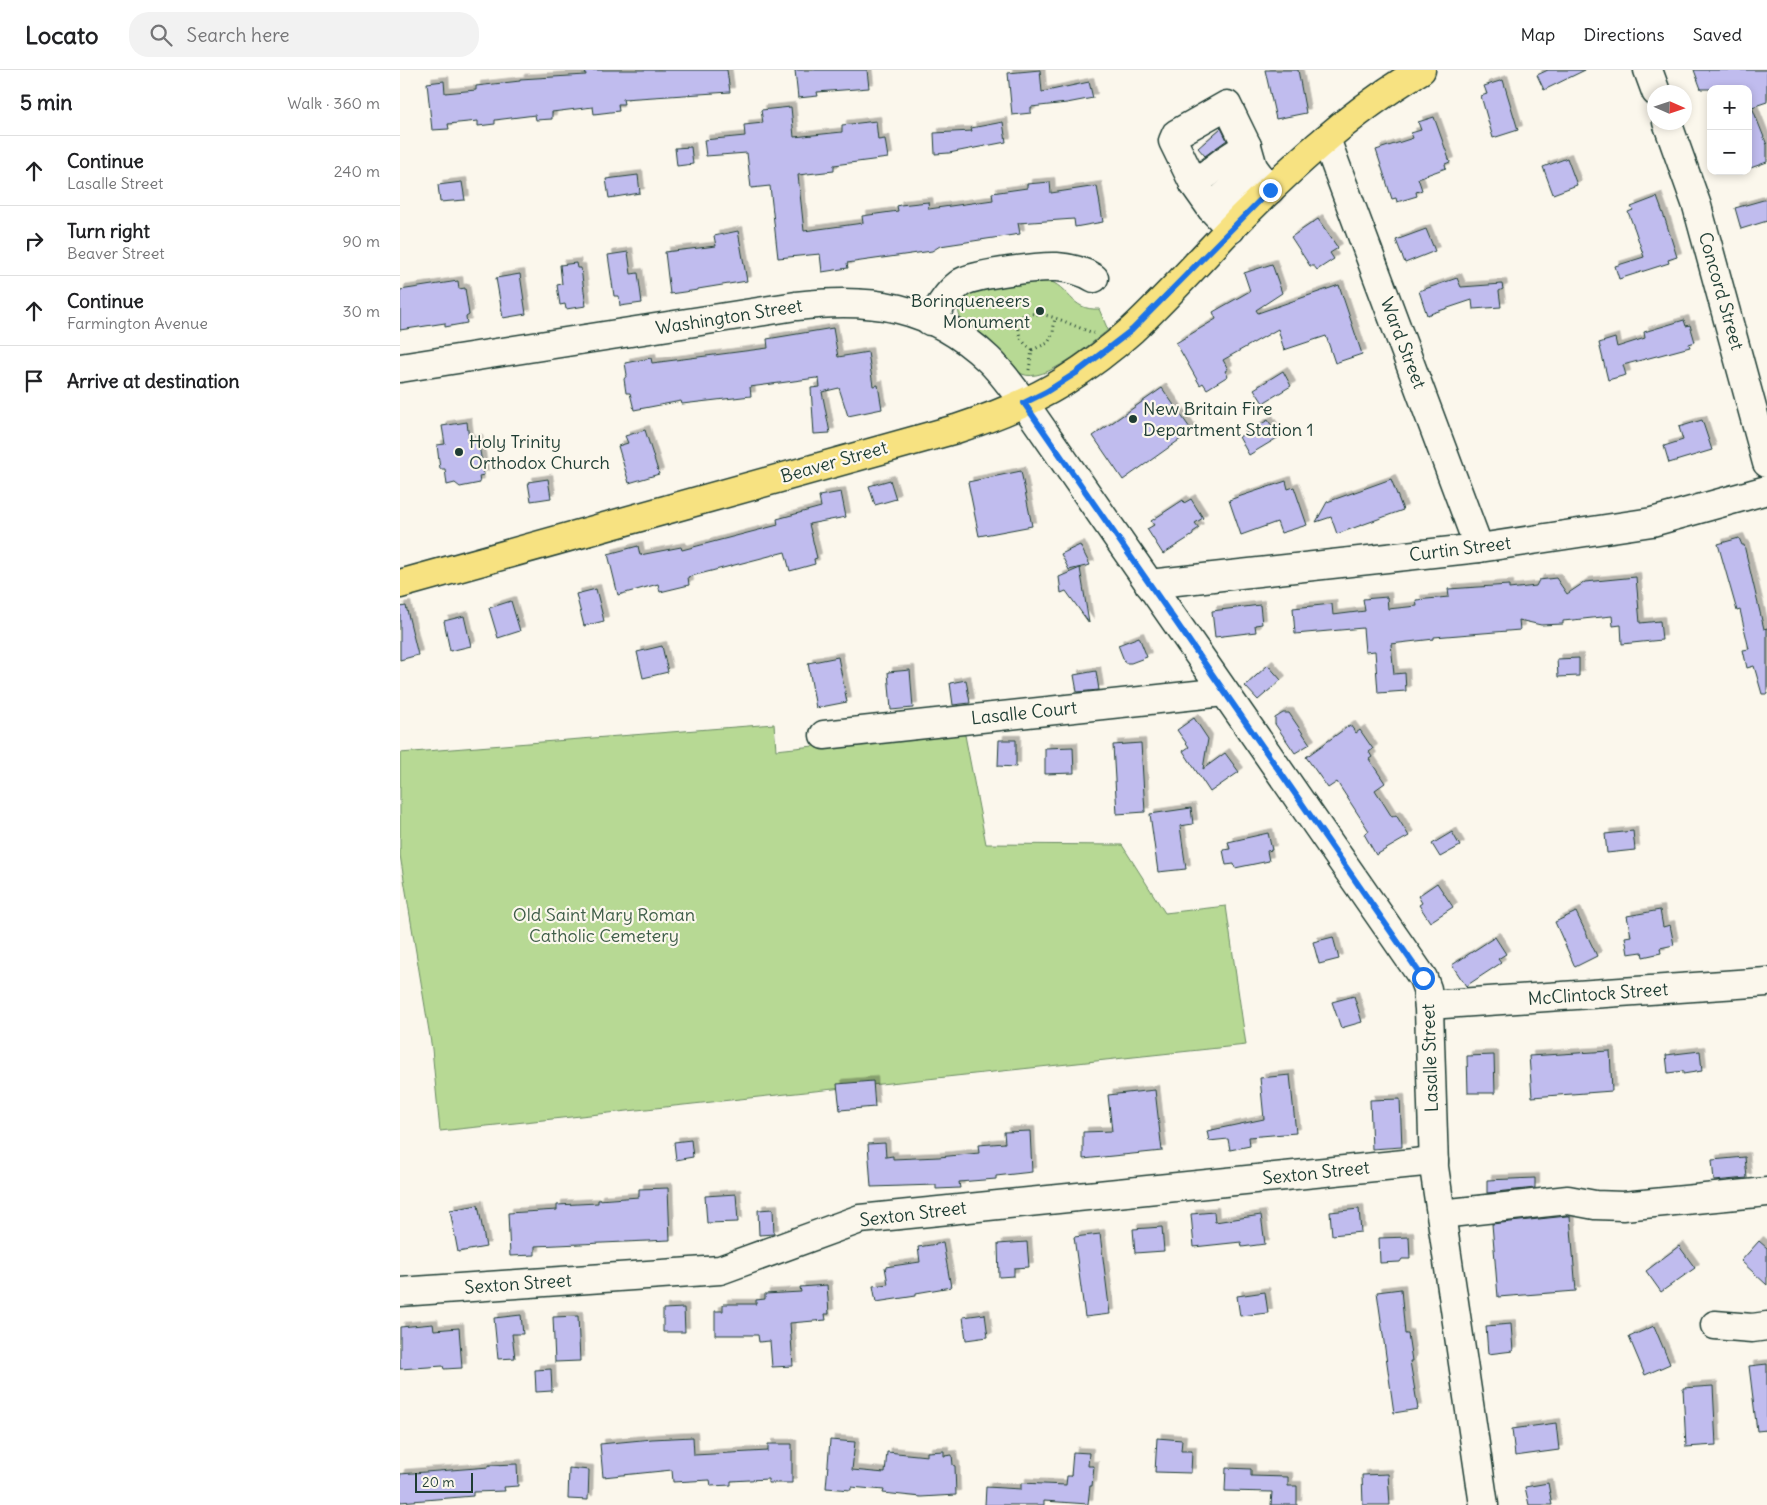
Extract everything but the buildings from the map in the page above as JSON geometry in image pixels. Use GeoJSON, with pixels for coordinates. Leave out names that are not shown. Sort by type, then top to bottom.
{"type":"FeatureCollection","features":[{"type":"Feature","properties":{"kind":"main road","name":"Beaver Street"},"geometry":{"type":"LineString","coordinates":[[400,584],[956,429],[1024,403],[1062,382],[1119,341],[1270,190],[1326,139],[1389,90],[1421,70]]}},
{"type":"Feature","properties":{"kind":"street"},"geometry":{"type":"LineString","coordinates":[[1648,70],[1653,85]]}},
{"type":"Feature","properties":{"kind":"street"},"geometry":{"type":"LineString","coordinates":[[1224,236],[1211,208],[1194,184],[1173,141],[1176,134],[1227,105],[1250,156],[1270,190]]}},
{"type":"Feature","properties":{"kind":"street","name":"Concord Street"},"geometry":{"type":"LineString","coordinates":[[1670,130],[1697,206],[1764,435],[1767,462]]}},
{"type":"Feature","properties":{"kind":"street","name":"Ward Street"},"geometry":{"type":"LineString","coordinates":[[1326,139],[1479,548]]}},
{"type":"Feature","properties":{"kind":"street"},"geometry":{"type":"LineString","coordinates":[[1194,184],[1224,160],[1250,156]]}},
{"type":"Feature","properties":{"kind":"street"},"geometry":{"type":"LineString","coordinates":[[1211,208],[1242,180],[1250,156]]}},
{"type":"Feature","properties":{"kind":"street"},"geometry":{"type":"LineString","coordinates":[[930,320],[953,290],[964,282],[976,277],[1052,267],[1074,270],[1094,278]]}},
{"type":"Feature","properties":{"kind":"street","name":"Washington Street"},"geometry":{"type":"LineString","coordinates":[[400,368],[824,303],[875,303],[906,310],[930,320],[953,333],[983,355],[1005,378],[1024,403]]}},
{"type":"Feature","properties":{"kind":"street","name":"Lasalle Street"},"geometry":{"type":"LineString","coordinates":[[1024,403],[1417,969],[1426,985],[1429,1006],[1434,1161],[1484,1505]]}},
{"type":"Feature","properties":{"kind":"street","name":"Curtin Street"},"geometry":{"type":"LineString","coordinates":[[1150,584],[1479,548],[1652,522],[1767,490]]}},
{"type":"Feature","properties":{"kind":"street","name":"Lasalle Court"},"geometry":{"type":"LineString","coordinates":[[824,735],[1224,692]]}},
{"type":"Feature","properties":{"kind":"street","name":"McClintock Street"},"geometry":{"type":"LineString","coordinates":[[1429,1006],[1767,982]]}},
{"type":"Feature","properties":{"kind":"street","name":"Sexton Street"},"geometry":{"type":"LineString","coordinates":[[400,1292],[720,1270],[860,1219],[1434,1161]]}},
{"type":"Feature","properties":{"kind":"street"},"geometry":{"type":"LineString","coordinates":[[1441,1214],[1568,1200],[1595,1205],[1622,1206],[1767,1192]]}},
{"type":"Feature","properties":{"kind":"street"},"geometry":{"type":"LineString","coordinates":[[1715,1324],[1752,1328],[1767,1326]]}},
{"type":"Feature","properties":{"kind":"path"},"geometry":{"type":"LineString","coordinates":[[1032,350],[1020,339],[1022,315],[1043,314],[1056,317],[1073,326],[1094,333]]}},
{"type":"Feature","properties":{"kind":"path"},"geometry":{"type":"LineString","coordinates":[[1032,350],[1048,343],[1053,333],[1056,317]]}},
{"type":"Feature","properties":{"kind":"path"},"geometry":{"type":"LineString","coordinates":[[1029,370],[1032,350]]}},
{"type":"Feature","properties":{"kind":"green space"},"geometry":{"type":"Polygon","coordinates":[[[1046,280],[1060,287],[1082,306],[1089,309],[1099,309],[1108,330],[1079,353],[1055,368],[1032,376],[1022,374],[963,323],[959,312],[959,304],[963,297],[979,289],[1046,280]]]}},
{"type":"Feature","properties":{"kind":"green space","name":"Old Saint Mary Roman Catholic Cemetery"},"geometry":{"type":"Polygon","coordinates":[[[774,724],[776,750],[964,730],[986,844],[1122,845],[1165,913],[1226,906],[1246,1045],[440,1131],[432,1049],[400,855],[400,753],[774,724]]]}},
{"type":"Feature","properties":{"kind":"place","name":"Borinqueneers Monument"},"geometry":{"type":"Point","coordinates":[1040,311]}},
{"type":"Feature","properties":{"kind":"place","name":"New Britain Fire Department Station 1"},"geometry":{"type":"Point","coordinates":[1133,419]}},
{"type":"Feature","properties":{"kind":"place","name":"Holy Trinity Orthodox Church"},"geometry":{"type":"Point","coordinates":[459,452]}},
{"type":"Feature","properties":{"kind":"route"},"geometry":{"type":"LineString","coordinates":[[1270,190],[1132,330],[1076,373],[1024,403],[1423,978]]}}]}
